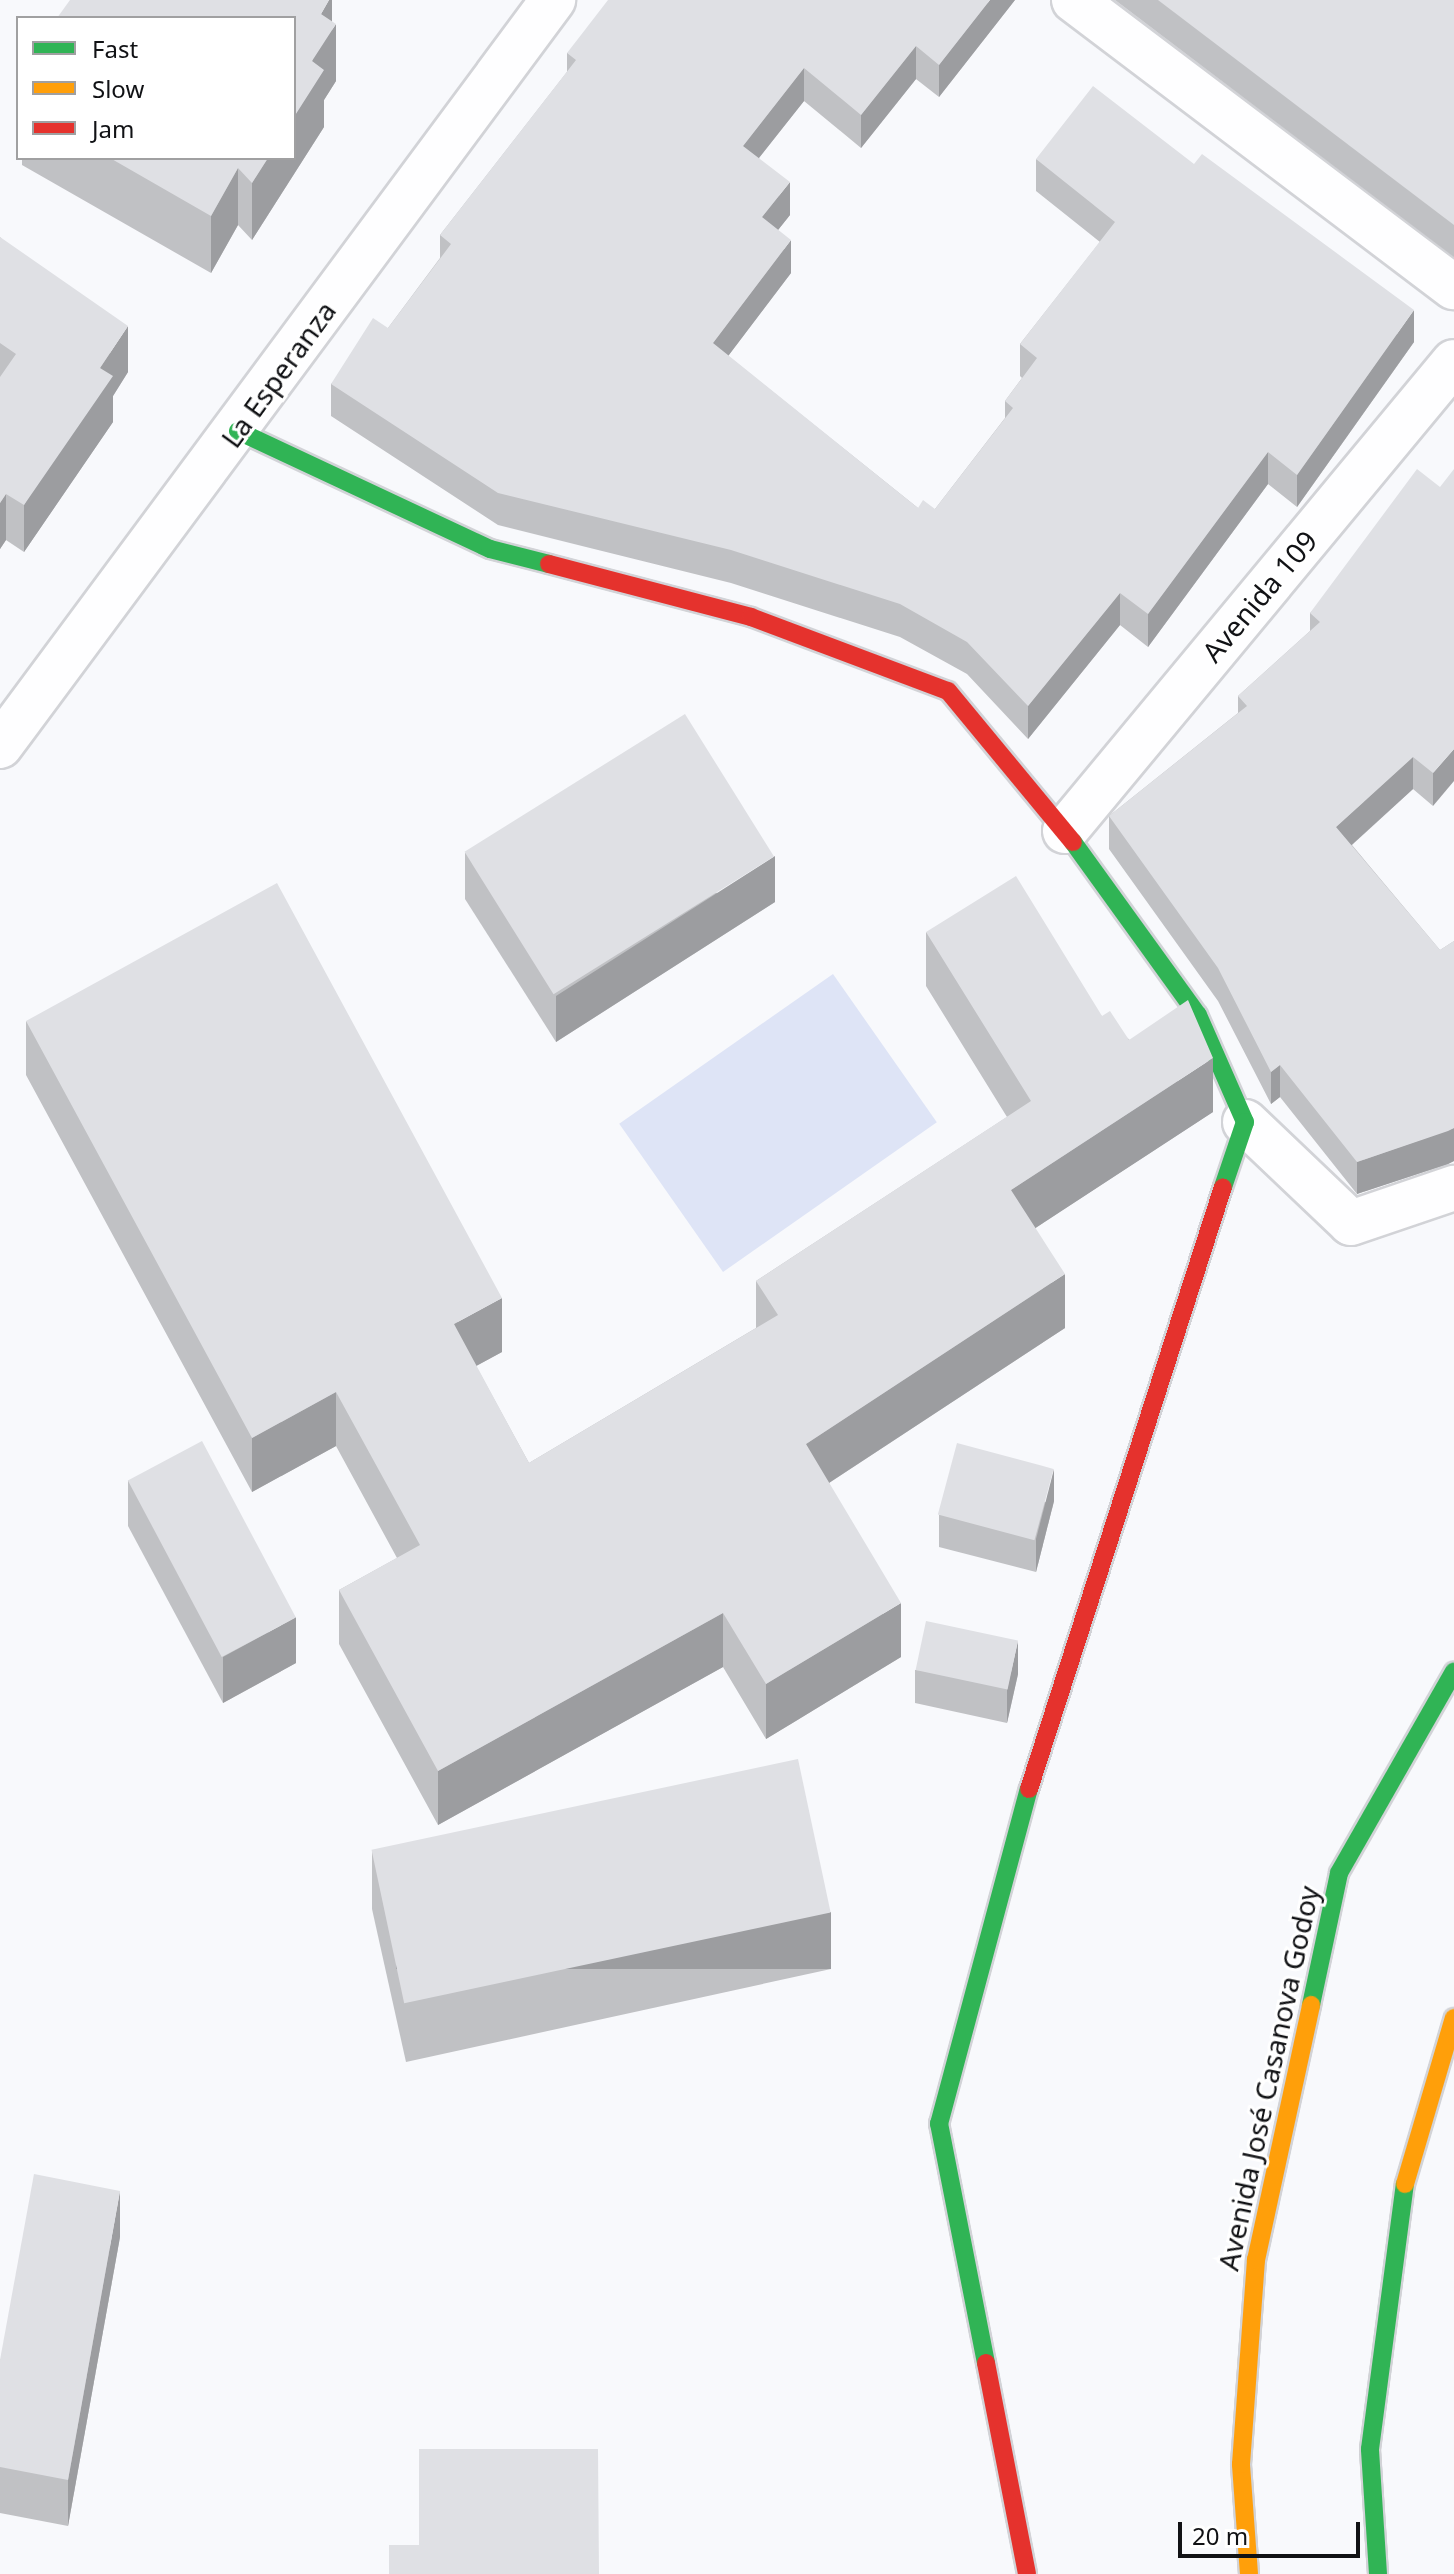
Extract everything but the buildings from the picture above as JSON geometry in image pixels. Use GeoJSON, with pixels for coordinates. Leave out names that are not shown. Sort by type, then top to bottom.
{"type":"FeatureCollection","features":[{"type":"Feature","properties":{"kind":"street"},"geometry":{"type":"LineString","coordinates":[[1074,0],[1454,287]]}},
{"type":"Feature","properties":{"kind":"street","name":"La Esperanza"},"geometry":{"type":"LineString","coordinates":[[0,746],[238,431],[538,5]]}},
{"type":"Feature","properties":{"kind":"street","name":"Avenida 109"},"geometry":{"type":"LineString","coordinates":[[1065,831],[1454,362]]}},
{"type":"Feature","properties":{"kind":"street"},"geometry":{"type":"LineString","coordinates":[[238,431],[490,549],[751,617],[948,691],[1065,831],[1198,1015],[1245,1122],[1351,1223],[1454,1188]]}},
{"type":"Feature","properties":{"kind":"street"},"geometry":{"type":"LineString","coordinates":[[1027,2574],[939,2124],[1055,1694],[1245,1122]]}},
{"type":"Feature","properties":{"kind":"street","name":"Avenida José Casanova Godoy"},"geometry":{"type":"LineString","coordinates":[[1249,2574],[1241,2464],[1256,2260],[1339,1873],[1454,1671]]}},
{"type":"Feature","properties":{"kind":"street"},"geometry":{"type":"LineString","coordinates":[[1378,2574],[1370,2449],[1408,2161],[1454,2018]]}},
{"type":"Feature","properties":{"kind":"shaded area"},"geometry":{"type":"Polygon","coordinates":[[[833,974],[937,1122],[723,1272],[619,1124],[833,974]]]}},
{"type":"Feature","properties":{"kind":"traffic: fast"},"geometry":{"type":"LineString","coordinates":[[238,431],[490,549],[549,564]]}},
{"type":"Feature","properties":{"kind":"traffic: fast"},"geometry":{"type":"LineString","coordinates":[[1073,842],[1198,1015],[1245,1122],[1223,1187]]}},
{"type":"Feature","properties":{"kind":"traffic: fast"},"geometry":{"type":"LineString","coordinates":[[1311,2005],[1339,1873],[1454,1671]]}},
{"type":"Feature","properties":{"kind":"traffic: fast"},"geometry":{"type":"LineString","coordinates":[[986,2363],[939,2124],[1029,1789]]}},
{"type":"Feature","properties":{"kind":"traffic: fast"},"geometry":{"type":"LineString","coordinates":[[1378,2574],[1370,2449],[1405,2184]]}},
{"type":"Feature","properties":{"kind":"traffic: slow"},"geometry":{"type":"LineString","coordinates":[[1249,2574],[1241,2464],[1256,2260],[1311,2005]]}},
{"type":"Feature","properties":{"kind":"traffic: slow"},"geometry":{"type":"LineString","coordinates":[[1405,2184],[1454,2018]]}},
{"type":"Feature","properties":{"kind":"traffic: jam"},"geometry":{"type":"LineString","coordinates":[[549,564],[751,617],[948,691],[1073,842]]}},
{"type":"Feature","properties":{"kind":"traffic: jam"},"geometry":{"type":"LineString","coordinates":[[1029,1789],[1223,1187]]}},
{"type":"Feature","properties":{"kind":"traffic: jam"},"geometry":{"type":"LineString","coordinates":[[986,2363],[1027,2574]]}}]}
